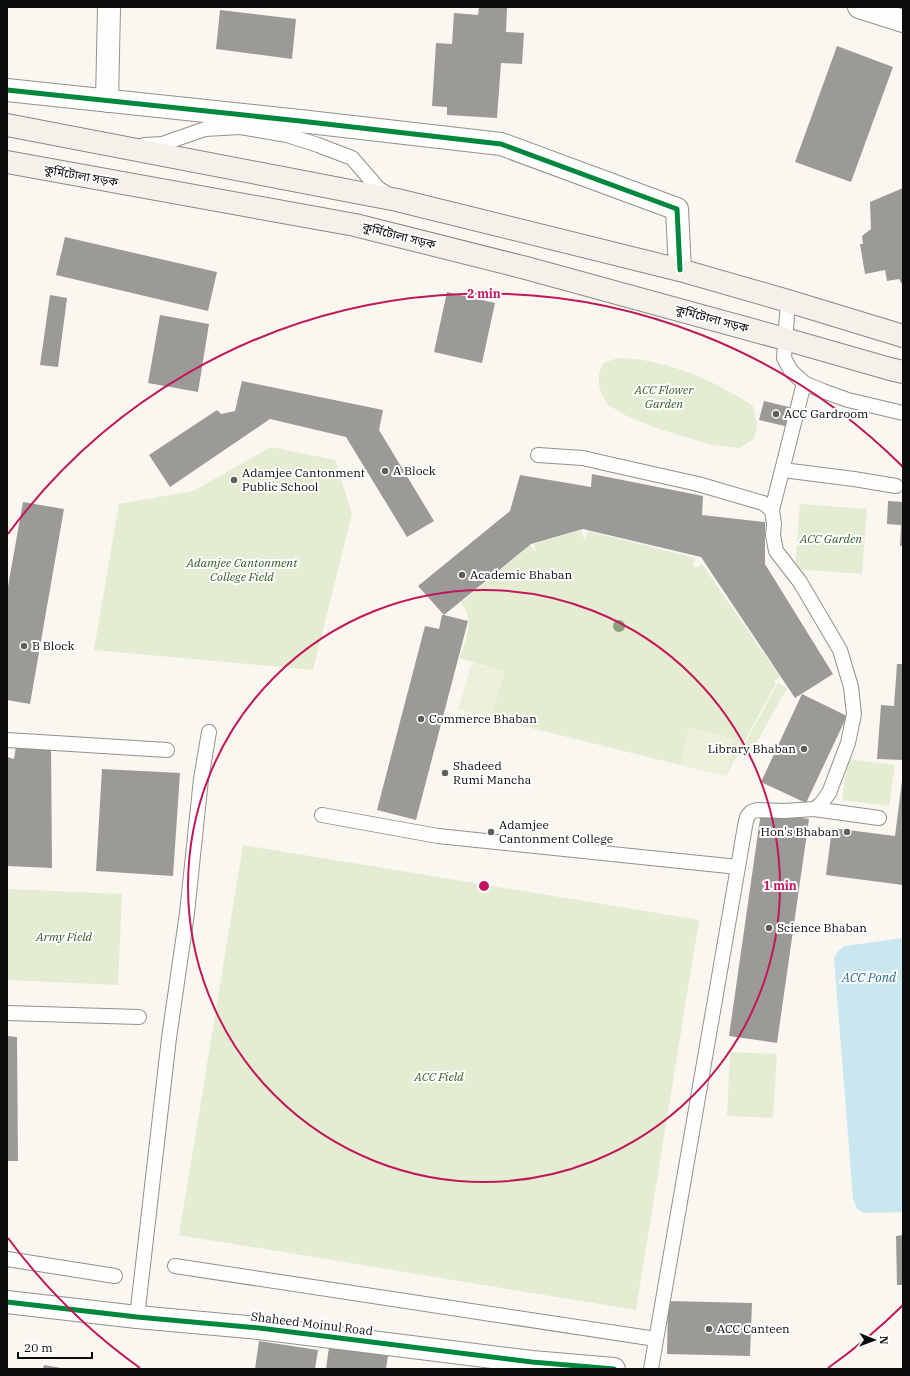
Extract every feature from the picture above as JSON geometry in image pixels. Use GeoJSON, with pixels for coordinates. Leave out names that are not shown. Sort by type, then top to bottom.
{"type":"FeatureCollection","features":[{"type":"Feature","properties":{"kind":"main road"},"geometry":{"type":"LineString","coordinates":[[7,125],[118,145],[397,200],[680,270],[903,336]]}},
{"type":"Feature","properties":{"kind":"main road","name":"কুর্মিটোলা সড়ক"},"geometry":{"type":"LineString","coordinates":[[7,162],[356,225],[526,268],[903,372]]}},
{"type":"Feature","properties":{"kind":"street"},"geometry":{"type":"LineString","coordinates":[[107,101],[109,7]]}},
{"type":"Feature","properties":{"kind":"street"},"geometry":{"type":"LineString","coordinates":[[859,7],[903,21]]}},
{"type":"Feature","properties":{"kind":"street"},"geometry":{"type":"LineString","coordinates":[[7,90],[502,144],[677,209],[680,270]]}},
{"type":"Feature","properties":{"kind":"street","name":"Shaheed Moinul Road"},"geometry":{"type":"LineString","coordinates":[[7,1302],[137,1317],[259,1328],[532,1362],[614,1369]]}},
{"type":"Feature","properties":{"kind":"lane"},"geometry":{"type":"LineString","coordinates":[[118,145],[162,144],[205,129],[240,127],[287,135],[352,158],[378,188],[397,200]]}},
{"type":"Feature","properties":{"kind":"lane"},"geometry":{"type":"LineString","coordinates":[[788,301],[784,339],[784,358],[790,372],[804,383],[848,400],[903,413]]}},
{"type":"Feature","properties":{"kind":"lane"},"geometry":{"type":"LineString","coordinates":[[804,383],[772,510],[774,524],[773,535],[776,552],[800,582],[840,650],[851,687],[854,714],[848,743],[830,793],[820,805],[814,809]]}},
{"type":"Feature","properties":{"kind":"lane"},"geometry":{"type":"LineString","coordinates":[[538,455],[583,458],[675,479],[751,499],[763,503],[772,510]]}},
{"type":"Feature","properties":{"kind":"lane"},"geometry":{"type":"LineString","coordinates":[[783,470],[896,486]]}},
{"type":"Feature","properties":{"kind":"lane"},"geometry":{"type":"LineString","coordinates":[[137,1317],[169,1038],[187,912],[201,779],[208,732]]}},
{"type":"Feature","properties":{"kind":"lane"},"geometry":{"type":"LineString","coordinates":[[7,740],[167,750]]}},
{"type":"Feature","properties":{"kind":"lane"},"geometry":{"type":"LineString","coordinates":[[651,1369],[747,817],[751,812],[757,810],[784,811],[814,809],[879,818]]}},
{"type":"Feature","properties":{"kind":"lane"},"geometry":{"type":"LineString","coordinates":[[322,815],[438,836],[738,868]]}},
{"type":"Feature","properties":{"kind":"lane"},"geometry":{"type":"LineString","coordinates":[[7,1013],[139,1017]]}},
{"type":"Feature","properties":{"kind":"lane"},"geometry":{"type":"LineString","coordinates":[[7,1259],[115,1276]]}},
{"type":"Feature","properties":{"kind":"lane"},"geometry":{"type":"LineString","coordinates":[[175,1266],[656,1339]]}},
{"type":"Feature","properties":{"kind":"green space","name":"ACC Flower Garden"},"geometry":{"type":"Polygon","coordinates":[[[618,358],[654,362],[672,367],[706,380],[738,397],[753,406],[757,426],[754,439],[740,448],[712,445],[656,428],[627,416],[608,405],[602,395],[599,385],[599,374],[603,363],[618,358]]]}},
{"type":"Feature","properties":{"kind":"green space","name":"Adamjee Cantonment College Field"},"geometry":{"type":"Polygon","coordinates":[[[271,447],[335,460],[352,514],[313,670],[94,650],[119,504],[193,491],[271,447]]]}},
{"type":"Feature","properties":{"kind":"green space","name":"ACC Garden"},"geometry":{"type":"Polygon","coordinates":[[[800,504],[867,509],[862,574],[795,569],[800,504]]]}},
{"type":"Feature","properties":{"kind":"green space"},"geometry":{"type":"Polygon","coordinates":[[[581,530],[583,537],[586,540],[588,531],[695,558],[693,566],[697,568],[702,564],[780,677],[774,681],[776,683],[726,776],[735,739],[689,728],[680,765],[491,718],[504,672],[460,658],[469,623],[468,616],[461,603],[530,545],[536,552],[534,544],[581,530]]]}},
{"type":"Feature","properties":{"kind":"green space"},"geometry":{"type":"Polygon","coordinates":[[[472,663],[504,672],[491,718],[458,709],[472,663]]]}},
{"type":"Feature","properties":{"kind":"green space"},"geometry":{"type":"Polygon","coordinates":[[[778,683],[787,688],[751,752],[743,747],[778,683]]]}},
{"type":"Feature","properties":{"kind":"green space"},"geometry":{"type":"Polygon","coordinates":[[[689,728],[735,739],[726,776],[680,765],[689,728]]]}},
{"type":"Feature","properties":{"kind":"green space"},"geometry":{"type":"Polygon","coordinates":[[[848,759],[895,765],[889,806],[842,800],[848,759]]]}},
{"type":"Feature","properties":{"kind":"green space","name":"ACC Field"},"geometry":{"type":"Polygon","coordinates":[[[243,845],[699,920],[636,1310],[179,1235],[243,845]]]}},
{"type":"Feature","properties":{"kind":"green space","name":"Army Field"},"geometry":{"type":"Polygon","coordinates":[[[7,889],[122,894],[118,985],[7,980],[7,889]]]}},
{"type":"Feature","properties":{"kind":"green space"},"geometry":{"type":"Polygon","coordinates":[[[730,1052],[777,1054],[773,1118],[727,1116],[730,1052]]]}},
{"type":"Feature","properties":{"kind":"water","name":"ACC Pond"},"geometry":{"type":"Polygon","coordinates":[[[903,938],[903,1212],[864,1213],[857,1209],[853,1198],[834,958],[839,950],[845,946],[903,938]]]}},
{"type":"Feature","properties":{"kind":"building"},"geometry":{"type":"Polygon","coordinates":[[[479,7],[507,8],[506,32],[524,33],[522,64],[501,63],[497,118],[447,115],[447,107],[432,106],[436,43],[452,44],[454,13],[478,15],[479,7]]]}},
{"type":"Feature","properties":{"kind":"building"},"geometry":{"type":"Polygon","coordinates":[[[220,10],[296,19],[292,59],[216,49],[220,10]]]}},
{"type":"Feature","properties":{"kind":"building"},"geometry":{"type":"Polygon","coordinates":[[[837,46],[893,67],[851,182],[795,162],[837,46]]]}},
{"type":"Feature","properties":{"kind":"building"},"geometry":{"type":"Polygon","coordinates":[[[903,188],[903,286],[899,279],[887,281],[885,270],[865,274],[860,244],[863,244],[862,236],[871,229],[870,202],[903,188]]]}},
{"type":"Feature","properties":{"kind":"building"},"geometry":{"type":"Polygon","coordinates":[[[65,237],[217,272],[208,311],[56,275],[65,237]]]}},
{"type":"Feature","properties":{"kind":"building"},"geometry":{"type":"Polygon","coordinates":[[[447,292],[495,303],[482,363],[434,352],[447,292]]]}},
{"type":"Feature","properties":{"kind":"building"},"geometry":{"type":"Polygon","coordinates":[[[50,295],[67,298],[58,367],[40,365],[50,295]]]}},
{"type":"Feature","properties":{"kind":"building"},"geometry":{"type":"Polygon","coordinates":[[[160,315],[209,324],[198,392],[148,383],[160,315]]]}},
{"type":"Feature","properties":{"kind":"building","name":"A Block"},"geometry":{"type":"Polygon","coordinates":[[[242,381],[383,410],[379,430],[434,521],[407,537],[346,437],[270,419],[170,487],[149,455],[217,410],[221,414],[235,411],[242,381]]]}},
{"type":"Feature","properties":{"kind":"building","name":"ACC Gardroom"},"geometry":{"type":"Polygon","coordinates":[[[764,401],[793,408],[789,427],[759,420],[764,401]]]}},
{"type":"Feature","properties":{"kind":"building","name":"Academic Bhaban"},"geometry":{"type":"Polygon","coordinates":[[[592,474],[703,496],[702,515],[765,522],[765,564],[833,674],[795,698],[701,557],[583,529],[531,544],[444,615],[418,586],[510,511],[520,475],[591,487],[592,474]]]}},
{"type":"Feature","properties":{"kind":"building"},"geometry":{"type":"Polygon","coordinates":[[[888,501],[903,502],[903,546],[900,546],[901,525],[887,524],[888,501]]]}},
{"type":"Feature","properties":{"kind":"building","name":"B Block"},"geometry":{"type":"Polygon","coordinates":[[[23,502],[64,509],[30,704],[7,700],[7,592],[23,502]]]}},
{"type":"Feature","properties":{"kind":"building","name":"Commerce Bhaban"},"geometry":{"type":"Polygon","coordinates":[[[442,615],[468,621],[416,820],[377,810],[425,626],[439,629],[442,615]]]}},
{"type":"Feature","properties":{"kind":"building"},"geometry":{"type":"Polygon","coordinates":[[[897,664],[903,664],[903,760],[877,759],[881,705],[894,706],[897,664]]]}},
{"type":"Feature","properties":{"kind":"building","name":"Library Bhaban"},"geometry":{"type":"Polygon","coordinates":[[[802,694],[847,716],[806,803],[761,782],[802,694]]]}},
{"type":"Feature","properties":{"kind":"building"},"geometry":{"type":"Polygon","coordinates":[[[17,740],[51,743],[52,868],[7,866],[7,757],[14,759],[17,740]]]}},
{"type":"Feature","properties":{"kind":"building"},"geometry":{"type":"Polygon","coordinates":[[[102,769],[180,773],[173,876],[96,871],[102,769]]]}},
{"type":"Feature","properties":{"kind":"building","name":"Hon's Bhaban"},"geometry":{"type":"Polygon","coordinates":[[[902,781],[903,885],[826,875],[832,828],[895,836],[902,781]]]}},
{"type":"Feature","properties":{"kind":"building","name":"Science Bhaban"},"geometry":{"type":"Polygon","coordinates":[[[761,812],[809,819],[777,1043],[729,1036],[761,812]]]}},
{"type":"Feature","properties":{"kind":"building"},"geometry":{"type":"Polygon","coordinates":[[[7,1036],[17,1037],[18,1161],[7,1161],[7,1036]]]}},
{"type":"Feature","properties":{"kind":"building"},"geometry":{"type":"Polygon","coordinates":[[[903,1235],[903,1285],[897,1285],[896,1236],[903,1235]]]}},
{"type":"Feature","properties":{"kind":"building","name":"ACC Canteen"},"geometry":{"type":"Polygon","coordinates":[[[668,1301],[752,1303],[750,1356],[667,1354],[668,1301]]]}},
{"type":"Feature","properties":{"kind":"building"},"geometry":{"type":"Polygon","coordinates":[[[259,1341],[318,1350],[315,1369],[255,1369],[259,1341]]]}},
{"type":"Feature","properties":{"kind":"building"},"geometry":{"type":"Polygon","coordinates":[[[329,1347],[388,1356],[386,1369],[326,1369],[329,1347]]]}},
{"type":"Feature","properties":{"kind":"building"},"geometry":{"type":"Polygon","coordinates":[[[44,1365],[61,1368],[61,1369],[43,1369],[44,1365]]]}},
{"type":"Feature","properties":{"kind":"cycle path"},"geometry":{"type":"LineString","coordinates":[[7,90],[501,144],[677,209],[680,270]]}},
{"type":"Feature","properties":{"kind":"cycle path"},"geometry":{"type":"LineString","coordinates":[[7,1302],[137,1317],[259,1328],[532,1362],[614,1369]]}},
{"type":"Feature","properties":{"kind":"place","name":"ACC Gardroom"},"geometry":{"type":"Point","coordinates":[776,414]}},
{"type":"Feature","properties":{"kind":"place","name":"A Block"},"geometry":{"type":"Point","coordinates":[385,471]}},
{"type":"Feature","properties":{"kind":"place","name":"Adamjee Cantonment Public School"},"geometry":{"type":"Point","coordinates":[234,480]}},
{"type":"Feature","properties":{"kind":"place","name":"Academic Bhaban"},"geometry":{"type":"Point","coordinates":[462,575]}},
{"type":"Feature","properties":{"kind":"place","name":"B Block"},"geometry":{"type":"Point","coordinates":[24,646]}},
{"type":"Feature","properties":{"kind":"place","name":"Commerce Bhaban"},"geometry":{"type":"Point","coordinates":[421,719]}},
{"type":"Feature","properties":{"kind":"place","name":"Library Bhaban"},"geometry":{"type":"Point","coordinates":[804,749]}},
{"type":"Feature","properties":{"kind":"place","name":"Shadeed Rumi Mancha"},"geometry":{"type":"Point","coordinates":[445,773]}},
{"type":"Feature","properties":{"kind":"place","name":"Adamjee Cantonment College"},"geometry":{"type":"Point","coordinates":[491,832]}},
{"type":"Feature","properties":{"kind":"place","name":"Hon's Bhaban"},"geometry":{"type":"Point","coordinates":[847,832]}},
{"type":"Feature","properties":{"kind":"place","name":"Science Bhaban"},"geometry":{"type":"Point","coordinates":[769,928]}},
{"type":"Feature","properties":{"kind":"place","name":"ACC Canteen"},"geometry":{"type":"Point","coordinates":[709,1329]}}]}
